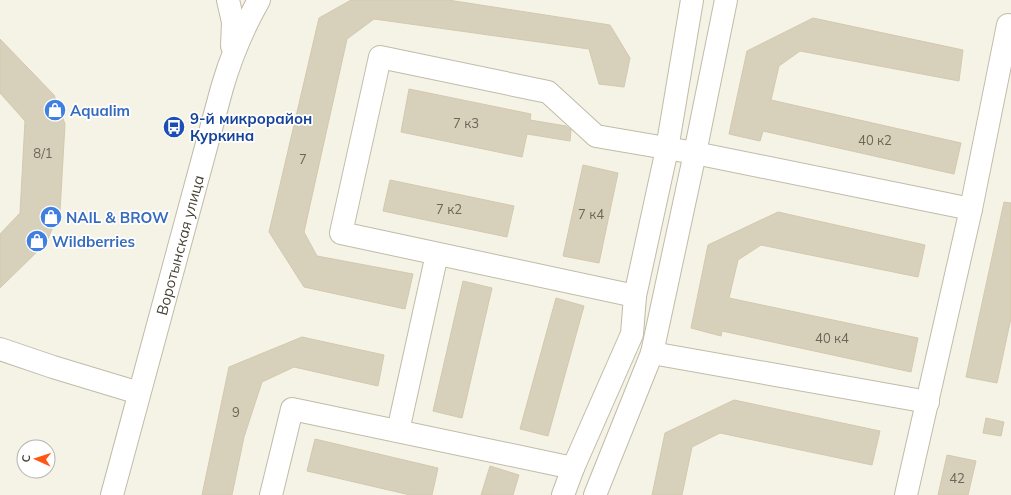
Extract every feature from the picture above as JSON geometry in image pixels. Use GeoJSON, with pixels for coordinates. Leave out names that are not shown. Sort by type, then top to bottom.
{"type":"FeatureCollection","features":[{"type":"Feature","properties":{"kind":"street"},"geometry":{"type":"LineString","coordinates":[[228,0],[233,22],[231,57]]}},
{"type":"Feature","properties":{"kind":"street","name":"Воротынская улица"},"geometry":{"type":"LineString","coordinates":[[112,495],[231,57],[245,25],[259,0]]}},
{"type":"Feature","properties":{"kind":"street"},"geometry":{"type":"LineString","coordinates":[[562,495],[632,334],[635,296],[667,149],[692,0]]}},
{"type":"Feature","properties":{"kind":"street"},"geometry":{"type":"LineString","coordinates":[[595,495],[652,353],[726,0]]}},
{"type":"Feature","properties":{"kind":"street"},"geometry":{"type":"LineString","coordinates":[[906,495],[971,209],[1008,25]]}},
{"type":"Feature","properties":{"kind":"street"},"geometry":{"type":"LineString","coordinates":[[635,296],[341,233],[380,57],[548,92],[596,136],[695,153],[971,209]]}},
{"type":"Feature","properties":{"kind":"street"},"geometry":{"type":"LineString","coordinates":[[398,431],[437,254]]}},
{"type":"Feature","properties":{"kind":"street"},"geometry":{"type":"LineString","coordinates":[[0,349],[139,394]]}},
{"type":"Feature","properties":{"kind":"street"},"geometry":{"type":"LineString","coordinates":[[652,353],[928,402]]}},
{"type":"Feature","properties":{"kind":"street"},"geometry":{"type":"LineString","coordinates":[[271,495],[292,409],[573,468]]}},
{"type":"Feature","properties":{"kind":"building"},"geometry":{"type":"Polygon","coordinates":[[[351,0],[448,0],[610,25],[630,58],[624,87],[599,84],[589,49],[374,19],[347,39],[304,232],[317,256],[413,274],[405,309],[304,287],[269,232],[319,18],[351,0]]]}},
{"type":"Feature","properties":{"kind":"building"},"geometry":{"type":"Polygon","coordinates":[[[813,18],[963,50],[959,81],[800,51],[779,66],[771,100],[961,143],[954,174],[763,131],[760,141],[729,134],[747,51],[813,18]]]}},
{"type":"Feature","properties":{"kind":"building"},"geometry":{"type":"Polygon","coordinates":[[[0,39],[54,95],[65,124],[60,211],[46,243],[0,288],[0,234],[20,213],[25,121],[0,93],[0,39]]]}},
{"type":"Feature","properties":{"kind":"building"},"geometry":{"type":"Polygon","coordinates":[[[409,89],[531,114],[530,120],[566,126],[571,130],[570,141],[527,134],[522,157],[401,132],[409,89]]]}},
{"type":"Feature","properties":{"kind":"building"},"geometry":{"type":"Polygon","coordinates":[[[583,165],[618,173],[599,263],[563,256],[583,165]]]}},
{"type":"Feature","properties":{"kind":"building"},"geometry":{"type":"Polygon","coordinates":[[[390,180],[514,206],[507,237],[383,211],[390,180]]]}},
{"type":"Feature","properties":{"kind":"building"},"geometry":{"type":"Polygon","coordinates":[[[1004,202],[1011,203],[1011,318],[997,383],[966,377],[1004,202]]]}},
{"type":"Feature","properties":{"kind":"building"},"geometry":{"type":"Polygon","coordinates":[[[778,212],[925,245],[918,277],[761,245],[738,260],[729,298],[918,338],[911,372],[722,331],[721,336],[691,328],[708,245],[778,212]]]}},
{"type":"Feature","properties":{"kind":"building"},"geometry":{"type":"Polygon","coordinates":[[[463,281],[492,288],[462,418],[433,411],[463,281]]]}},
{"type":"Feature","properties":{"kind":"building"},"geometry":{"type":"Polygon","coordinates":[[[556,298],[584,306],[548,436],[520,429],[556,298]]]}},
{"type":"Feature","properties":{"kind":"building"},"geometry":{"type":"Polygon","coordinates":[[[302,337],[384,355],[378,386],[294,367],[262,382],[244,437],[232,495],[202,495],[229,367],[302,337]]]}},
{"type":"Feature","properties":{"kind":"building"},"geometry":{"type":"Polygon","coordinates":[[[734,400],[880,431],[872,465],[720,433],[692,447],[682,495],[652,495],[665,433],[734,400]]]}},
{"type":"Feature","properties":{"kind":"building"},"geometry":{"type":"Polygon","coordinates":[[[986,418],[1004,422],[1001,436],[983,433],[986,418]]]}},
{"type":"Feature","properties":{"kind":"building"},"geometry":{"type":"Polygon","coordinates":[[[315,439],[438,468],[432,495],[410,495],[307,471],[315,439]]]}},
{"type":"Feature","properties":{"kind":"building"},"geometry":{"type":"Polygon","coordinates":[[[947,455],[976,461],[968,495],[938,495],[947,455]]]}},
{"type":"Feature","properties":{"kind":"building"},"geometry":{"type":"Polygon","coordinates":[[[490,466],[519,475],[513,495],[481,495],[490,466]]]}},
{"type":"Feature","properties":{"kind":"place","name":"Aqualim"},"geometry":{"type":"Point","coordinates":[55,110]}},
{"type":"Feature","properties":{"kind":"place","name":"9-й микрорайон Куркина"},"geometry":{"type":"Point","coordinates":[174,127]}},
{"type":"Feature","properties":{"kind":"place","name":"NAIL & BROW"},"geometry":{"type":"Point","coordinates":[51,217]}},
{"type":"Feature","properties":{"kind":"place","name":"Wildberries"},"geometry":{"type":"Point","coordinates":[37,241]}}]}
